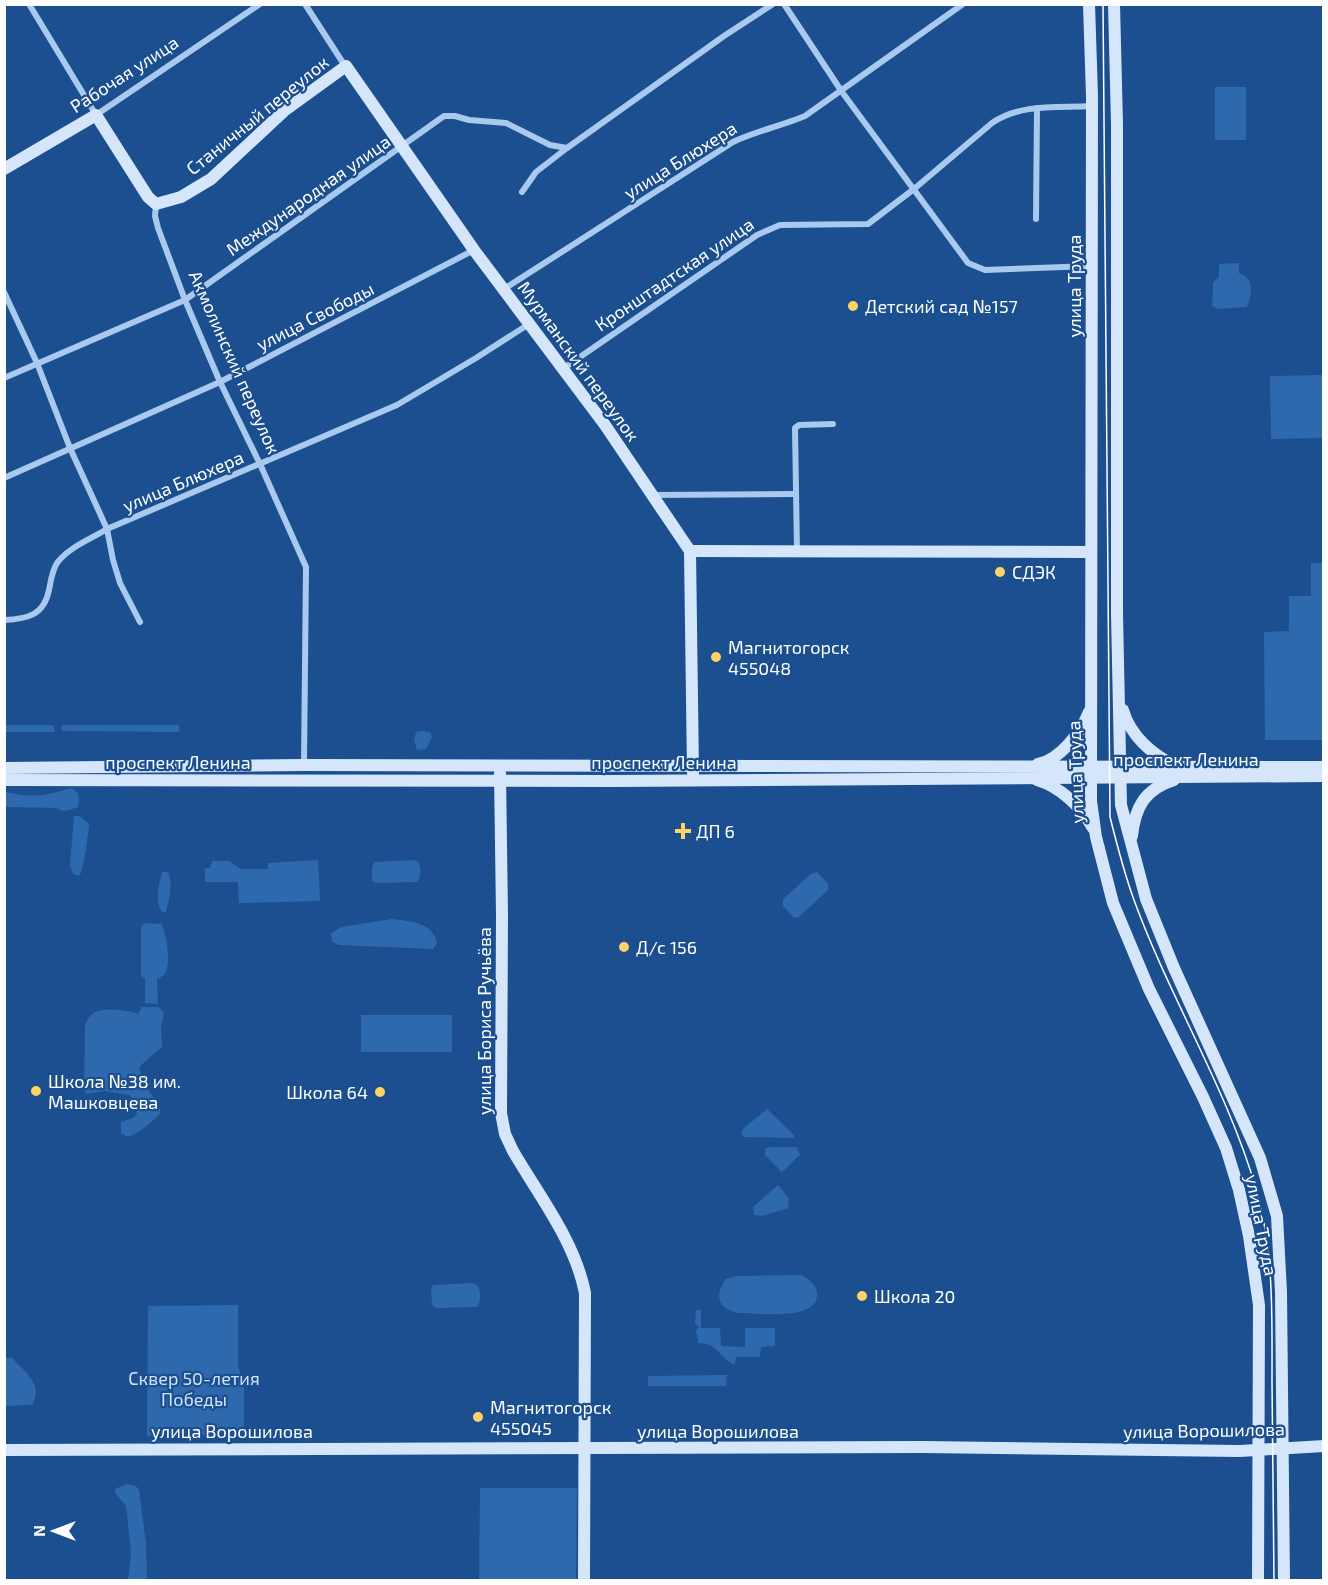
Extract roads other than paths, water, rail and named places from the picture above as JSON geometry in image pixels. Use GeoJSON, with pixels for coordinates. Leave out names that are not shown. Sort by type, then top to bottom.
{"type":"FeatureCollection","features":[{"type":"Feature","properties":{"kind":"main road","name":"улица Труда"},"geometry":{"type":"LineString","coordinates":[[1089,4],[1092,106],[1091,772],[1095,830],[1113,903],[1149,989],[1226,1148],[1239,1190],[1249,1236],[1259,1305],[1258,1581]]}},
{"type":"Feature","properties":{"kind":"main road","name":"улица Труда"},"geometry":{"type":"LineString","coordinates":[[1114,4],[1117,124],[1116,447],[1121,805],[1146,899],[1174,968],[1260,1158],[1277,1216],[1281,1292],[1284,1581]]}},
{"type":"Feature","properties":{"kind":"main road","name":"Мурманский переулок"},"geometry":{"type":"LineString","coordinates":[[346,66],[474,250],[564,368],[690,551]]}},
{"type":"Feature","properties":{"kind":"main road","name":"Станичный переулок"},"geometry":{"type":"LineString","coordinates":[[156,204],[181,197],[211,179],[284,111],[346,66]]}},
{"type":"Feature","properties":{"kind":"main road","name":"Рабочая улица"},"geometry":{"type":"LineString","coordinates":[[4,169],[96,115]]}},
{"type":"Feature","properties":{"kind":"main road"},"geometry":{"type":"LineString","coordinates":[[96,115],[141,187],[156,204]]}},
{"type":"Feature","properties":{"kind":"main road"},"geometry":{"type":"LineString","coordinates":[[693,780],[690,551],[1091,552]]}},
{"type":"Feature","properties":{"kind":"main road"},"geometry":{"type":"LineString","coordinates":[[1119,698],[1126,722],[1138,737],[1182,772],[1162,784],[1141,804],[1134,817],[1131,843]]}},
{"type":"Feature","properties":{"kind":"main road"},"geometry":{"type":"LineString","coordinates":[[1026,772],[1052,758],[1072,740],[1092,706]]}},
{"type":"Feature","properties":{"kind":"main road","name":"проспект Ленина"},"geometry":{"type":"LineString","coordinates":[[4,768],[500,765],[1182,772],[1323,776]]}},
{"type":"Feature","properties":{"kind":"main road","name":"улица Бориса Ручьёва"},"geometry":{"type":"LineString","coordinates":[[500,765],[501,1113],[513,1150],[571,1249],[581,1273],[585,1293],[584,1581]]}},
{"type":"Feature","properties":{"kind":"main road","name":"проспект Ленина"},"geometry":{"type":"LineString","coordinates":[[1182,772],[1323,767]]}},
{"type":"Feature","properties":{"kind":"main road"},"geometry":{"type":"LineString","coordinates":[[1026,772],[1048,783],[1069,798],[1087,817],[1095,830]]}},
{"type":"Feature","properties":{"kind":"main road","name":"проспект Ленина"},"geometry":{"type":"LineString","coordinates":[[4,780],[693,780],[1026,772]]}},
{"type":"Feature","properties":{"kind":"main road","name":"улица Ворошилова"},"geometry":{"type":"LineString","coordinates":[[4,1450],[923,1447],[1231,1451],[1323,1446]]}},
{"type":"Feature","properties":{"kind":"street"},"geometry":{"type":"LineString","coordinates":[[29,4],[96,115]]}},
{"type":"Feature","properties":{"kind":"street","name":"Рабочая улица"},"geometry":{"type":"LineString","coordinates":[[96,115],[260,4]]}},
{"type":"Feature","properties":{"kind":"street","name":"Мурманский переулок"},"geometry":{"type":"LineString","coordinates":[[305,4],[346,66]]}},
{"type":"Feature","properties":{"kind":"street"},"geometry":{"type":"LineString","coordinates":[[522,192],[536,172],[567,148],[724,36],[773,4]]}},
{"type":"Feature","properties":{"kind":"street"},"geometry":{"type":"LineString","coordinates":[[784,4],[842,92],[963,258],[976,268],[986,270],[1092,266]]}},
{"type":"Feature","properties":{"kind":"street","name":"улица Блюхера"},"geometry":{"type":"LineString","coordinates":[[504,289],[733,142],[805,116],[842,92],[963,4]]}},
{"type":"Feature","properties":{"kind":"street","name":"Кронштадтская улица"},"geometry":{"type":"LineString","coordinates":[[564,368],[757,235],[780,225],[868,224],[1006,113],[1023,109],[1092,106]]}},
{"type":"Feature","properties":{"kind":"street"},"geometry":{"type":"LineString","coordinates":[[1036,219],[1037,108]]}},
{"type":"Feature","properties":{"kind":"street","name":"Международная улица"},"geometry":{"type":"LineString","coordinates":[[4,378],[185,300],[444,116],[506,123],[550,145],[567,148]]}},
{"type":"Feature","properties":{"kind":"street","name":"Акмолинский переулок"},"geometry":{"type":"LineString","coordinates":[[156,204],[155,216],[158,228],[185,300],[220,382],[306,567],[304,765]]}},
{"type":"Feature","properties":{"kind":"street","name":"улица Свободы"},"geometry":{"type":"LineString","coordinates":[[4,478],[220,382],[474,250]]}},
{"type":"Feature","properties":{"kind":"street"},"geometry":{"type":"LineString","coordinates":[[4,292],[37,363],[70,448],[107,529],[120,583],[140,622]]}},
{"type":"Feature","properties":{"kind":"street","name":"улица Блюхера"},"geometry":{"type":"LineString","coordinates":[[4,620],[25,619],[37,612],[45,603],[52,572],[58,562],[69,552],[107,529],[397,405],[529,323]]}},
{"type":"Feature","properties":{"kind":"street"},"geometry":{"type":"LineString","coordinates":[[797,551],[796,426],[833,424]]}},
{"type":"Feature","properties":{"kind":"street"},"geometry":{"type":"LineString","coordinates":[[652,495],[796,494]]}},
{"type":"Feature","properties":{"kind":"tram line"},"geometry":{"type":"LineString","coordinates":[[1103,4],[1110,817],[1124,869],[1148,937],[1231,1117],[1245,1154],[1263,1215],[1267,1238],[1272,1310],[1274,1580]]}},
{"type":"Feature","properties":{"kind":"place","name":"Детский сад №157"},"geometry":{"type":"Point","coordinates":[853,306]}},
{"type":"Feature","properties":{"kind":"place","name":"СДЭК"},"geometry":{"type":"Point","coordinates":[1000,572]}},
{"type":"Feature","properties":{"kind":"place","name":"Магнитогорск 455048"},"geometry":{"type":"Point","coordinates":[716,657]}},
{"type":"Feature","properties":{"kind":"place","name":"ДП 6"},"geometry":{"type":"Point","coordinates":[683,831]}},
{"type":"Feature","properties":{"kind":"place","name":"Д/с 156"},"geometry":{"type":"Point","coordinates":[624,947]}},
{"type":"Feature","properties":{"kind":"place","name":"Школа №38 им. Машковцева"},"geometry":{"type":"Point","coordinates":[36,1091]}},
{"type":"Feature","properties":{"kind":"place","name":"Школа 64"},"geometry":{"type":"Point","coordinates":[380,1092]}},
{"type":"Feature","properties":{"kind":"place","name":"Школа 20"},"geometry":{"type":"Point","coordinates":[862,1296]}},
{"type":"Feature","properties":{"kind":"place","name":"Магнитогорск 455045"},"geometry":{"type":"Point","coordinates":[478,1417]}},
{"type":"Feature","properties":{"kind":"park label","name":"Сквер 50-летия Победы"},"geometry":{"type":"Point","coordinates":[194,1388]}}]}
